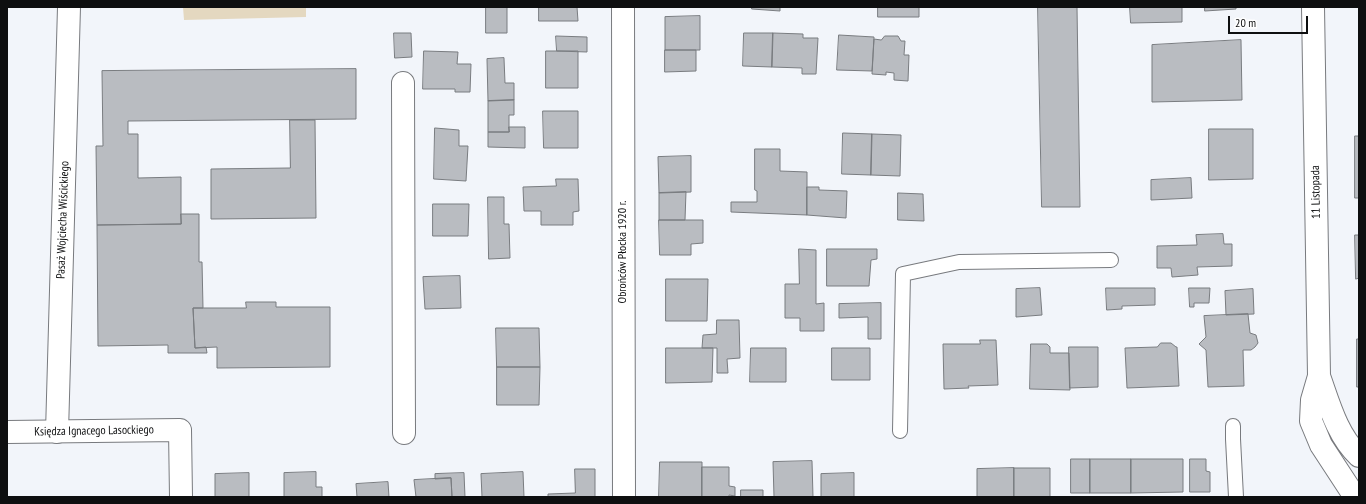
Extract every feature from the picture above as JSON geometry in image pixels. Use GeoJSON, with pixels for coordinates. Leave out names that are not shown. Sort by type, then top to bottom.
{"type":"FeatureCollection","features":[{"type":"Feature","properties":{"kind":"street","name":"Pasaż Wojciecha Wiścickiego"},"geometry":{"type":"LineString","coordinates":[[57,432],[69,7]]}},
{"type":"Feature","properties":{"kind":"street","name":"Obrońców Płocka 1920 r."},"geometry":{"type":"LineString","coordinates":[[623,7],[624,497]]}},
{"type":"Feature","properties":{"kind":"street","name":"11 Listopada"},"geometry":{"type":"LineString","coordinates":[[1313,7],[1319,376],[1312,400],[1311,421],[1322,445],[1355,497]]}},
{"type":"Feature","properties":{"kind":"street"},"geometry":{"type":"LineString","coordinates":[[403,83],[404,433]]}},
{"type":"Feature","properties":{"kind":"street","name":"11 Listopada"},"geometry":{"type":"LineString","coordinates":[[1319,376],[1340,430],[1349,446],[1359,456]]}},
{"type":"Feature","properties":{"kind":"street","name":"Księdza Ignacego Lasockiego"},"geometry":{"type":"LineString","coordinates":[[7,432],[180,430],[181,497]]}},
{"type":"Feature","properties":{"kind":"lane"},"geometry":{"type":"LineString","coordinates":[[900,430],[903,274],[959,262],[1111,260]]}},
{"type":"Feature","properties":{"kind":"lane"},"geometry":{"type":"LineString","coordinates":[[1233,426],[1236,497]]}},
{"type":"Feature","properties":{"kind":"shaded area"},"geometry":{"type":"Polygon","coordinates":[[[183,7],[306,7],[306,17],[184,20],[183,7]]]}},
{"type":"Feature","properties":{"kind":"building"},"geometry":{"type":"Polygon","coordinates":[[[486,7],[507,7],[507,33],[486,33],[486,7]]]}},
{"type":"Feature","properties":{"kind":"building"},"geometry":{"type":"Polygon","coordinates":[[[539,7],[577,7],[578,21],[539,21],[539,7]]]}},
{"type":"Feature","properties":{"kind":"building"},"geometry":{"type":"Polygon","coordinates":[[[752,7],[780,7],[780,11],[752,9],[752,7]]]}},
{"type":"Feature","properties":{"kind":"building"},"geometry":{"type":"Polygon","coordinates":[[[878,7],[919,7],[919,17],[878,17],[878,7]]]}},
{"type":"Feature","properties":{"kind":"building"},"geometry":{"type":"Polygon","coordinates":[[[1038,7],[1077,7],[1080,207],[1042,207],[1038,7]]]}},
{"type":"Feature","properties":{"kind":"building"},"geometry":{"type":"Polygon","coordinates":[[[1130,7],[1182,7],[1182,22],[1131,23],[1130,7]]]}},
{"type":"Feature","properties":{"kind":"building"},"geometry":{"type":"Polygon","coordinates":[[[1205,7],[1236,7],[1236,9],[1205,11],[1205,7]]]}},
{"type":"Feature","properties":{"kind":"building"},"geometry":{"type":"Polygon","coordinates":[[[700,16],[700,50],[665,50],[665,17],[700,16]]]}},
{"type":"Feature","properties":{"kind":"building"},"geometry":{"type":"Polygon","coordinates":[[[394,33],[411,33],[412,57],[395,58],[394,33]]]}},
{"type":"Feature","properties":{"kind":"building"},"geometry":{"type":"Polygon","coordinates":[[[744,33],[773,33],[772,67],[743,66],[744,33]]]}},
{"type":"Feature","properties":{"kind":"building"},"geometry":{"type":"Polygon","coordinates":[[[773,33],[803,34],[803,38],[818,38],[816,74],[802,74],[802,68],[772,67],[773,33]]]}},
{"type":"Feature","properties":{"kind":"building"},"geometry":{"type":"Polygon","coordinates":[[[839,35],[874,37],[872,71],[837,70],[839,35]]]}},
{"type":"Feature","properties":{"kind":"building"},"geometry":{"type":"Polygon","coordinates":[[[556,36],[587,37],[587,52],[557,51],[556,36]]]}},
{"type":"Feature","properties":{"kind":"building"},"geometry":{"type":"Polygon","coordinates":[[[885,36],[898,36],[901,41],[905,41],[904,55],[909,55],[908,81],[894,80],[894,73],[886,72],[886,75],[872,74],[874,39],[881,40],[885,36]]]}},
{"type":"Feature","properties":{"kind":"building"},"geometry":{"type":"Polygon","coordinates":[[[1241,40],[1242,100],[1152,102],[1152,45],[1241,40]]]}},
{"type":"Feature","properties":{"kind":"building"},"geometry":{"type":"Polygon","coordinates":[[[665,50],[696,50],[696,71],[665,72],[665,50]]]}},
{"type":"Feature","properties":{"kind":"building"},"geometry":{"type":"Polygon","coordinates":[[[424,51],[458,52],[457,64],[471,64],[470,92],[455,92],[455,89],[423,89],[424,51]]]}},
{"type":"Feature","properties":{"kind":"building"},"geometry":{"type":"Polygon","coordinates":[[[546,51],[578,51],[578,88],[546,88],[546,51]]]}},
{"type":"Feature","properties":{"kind":"building"},"geometry":{"type":"Polygon","coordinates":[[[504,58],[505,83],[514,83],[514,100],[488,101],[487,59],[504,58]]]}},
{"type":"Feature","properties":{"kind":"building"},"geometry":{"type":"Polygon","coordinates":[[[356,69],[356,119],[128,121],[128,134],[138,134],[138,178],[181,177],[181,224],[97,225],[96,146],[103,146],[102,71],[356,69]]]}},
{"type":"Feature","properties":{"kind":"building"},"geometry":{"type":"Polygon","coordinates":[[[514,100],[514,115],[509,115],[509,132],[488,132],[488,101],[514,100]]]}},
{"type":"Feature","properties":{"kind":"building"},"geometry":{"type":"Polygon","coordinates":[[[543,111],[578,111],[578,148],[544,148],[543,111]]]}},
{"type":"Feature","properties":{"kind":"building"},"geometry":{"type":"Polygon","coordinates":[[[290,120],[315,120],[316,218],[211,219],[211,169],[290,168],[290,120]]]}},
{"type":"Feature","properties":{"kind":"building"},"geometry":{"type":"Polygon","coordinates":[[[509,127],[525,127],[525,148],[488,147],[488,132],[509,132],[509,127]]]}},
{"type":"Feature","properties":{"kind":"building"},"geometry":{"type":"Polygon","coordinates":[[[435,128],[459,130],[459,146],[468,146],[466,181],[434,179],[435,128]]]}},
{"type":"Feature","properties":{"kind":"building"},"geometry":{"type":"Polygon","coordinates":[[[1209,129],[1253,129],[1253,179],[1209,180],[1209,129]]]}},
{"type":"Feature","properties":{"kind":"building"},"geometry":{"type":"Polygon","coordinates":[[[843,133],[872,134],[871,175],[842,174],[843,133]]]}},
{"type":"Feature","properties":{"kind":"building"},"geometry":{"type":"Polygon","coordinates":[[[872,134],[901,135],[900,176],[871,175],[872,134]]]}},
{"type":"Feature","properties":{"kind":"building"},"geometry":{"type":"Polygon","coordinates":[[[1355,136],[1359,136],[1359,198],[1355,198],[1355,136]]]}},
{"type":"Feature","properties":{"kind":"building"},"geometry":{"type":"Polygon","coordinates":[[[755,149],[780,149],[780,171],[807,172],[807,215],[731,212],[731,202],[757,202],[757,191],[755,190],[755,149]]]}},
{"type":"Feature","properties":{"kind":"building"},"geometry":{"type":"Polygon","coordinates":[[[691,156],[691,192],[659,193],[658,157],[691,156]]]}},
{"type":"Feature","properties":{"kind":"building"},"geometry":{"type":"Polygon","coordinates":[[[1191,178],[1192,198],[1151,200],[1151,180],[1191,178]]]}},
{"type":"Feature","properties":{"kind":"building"},"geometry":{"type":"Polygon","coordinates":[[[556,179],[578,179],[579,211],[573,212],[573,225],[541,225],[541,211],[524,211],[523,187],[556,186],[556,179]]]}},
{"type":"Feature","properties":{"kind":"building"},"geometry":{"type":"Polygon","coordinates":[[[807,187],[819,187],[819,190],[847,191],[846,218],[807,215],[807,187]]]}},
{"type":"Feature","properties":{"kind":"building"},"geometry":{"type":"Polygon","coordinates":[[[686,192],[685,220],[659,220],[659,193],[686,192]]]}},
{"type":"Feature","properties":{"kind":"building"},"geometry":{"type":"Polygon","coordinates":[[[898,193],[923,194],[924,221],[898,220],[898,193]]]}},
{"type":"Feature","properties":{"kind":"building"},"geometry":{"type":"Polygon","coordinates":[[[488,197],[504,197],[504,224],[509,224],[510,258],[489,259],[488,197]]]}},
{"type":"Feature","properties":{"kind":"building"},"geometry":{"type":"Polygon","coordinates":[[[433,204],[469,204],[468,236],[433,236],[433,204]]]}},
{"type":"Feature","properties":{"kind":"building"},"geometry":{"type":"Polygon","coordinates":[[[181,214],[199,214],[199,262],[202,262],[203,308],[193,308],[195,348],[206,347],[207,353],[168,353],[168,345],[98,346],[97,225],[181,224],[181,214]]]}},
{"type":"Feature","properties":{"kind":"building"},"geometry":{"type":"Polygon","coordinates":[[[659,220],[703,220],[703,243],[691,244],[691,255],[660,255],[659,220]]]}},
{"type":"Feature","properties":{"kind":"building"},"geometry":{"type":"Polygon","coordinates":[[[1223,234],[1224,244],[1232,244],[1232,266],[1197,267],[1198,275],[1172,277],[1171,268],[1157,268],[1157,246],[1197,245],[1196,235],[1223,234]]]}},
{"type":"Feature","properties":{"kind":"building"},"geometry":{"type":"Polygon","coordinates":[[[1355,235],[1359,235],[1359,278],[1356,279],[1355,235]]]}},
{"type":"Feature","properties":{"kind":"building"},"geometry":{"type":"Polygon","coordinates":[[[799,249],[816,250],[816,304],[824,303],[824,331],[800,331],[800,318],[785,318],[785,284],[799,284],[799,249]]]}},
{"type":"Feature","properties":{"kind":"building"},"geometry":{"type":"Polygon","coordinates":[[[827,249],[877,249],[877,259],[871,260],[869,286],[827,286],[827,249]]]}},
{"type":"Feature","properties":{"kind":"building"},"geometry":{"type":"Polygon","coordinates":[[[460,276],[461,308],[425,309],[423,277],[460,276]]]}},
{"type":"Feature","properties":{"kind":"building"},"geometry":{"type":"Polygon","coordinates":[[[666,279],[708,279],[707,321],[666,321],[666,279]]]}},
{"type":"Feature","properties":{"kind":"building"},"geometry":{"type":"Polygon","coordinates":[[[1040,288],[1042,315],[1016,317],[1016,289],[1040,288]]]}},
{"type":"Feature","properties":{"kind":"building"},"geometry":{"type":"Polygon","coordinates":[[[1106,288],[1155,288],[1155,305],[1122,306],[1122,309],[1107,310],[1106,288]]]}},
{"type":"Feature","properties":{"kind":"building"},"geometry":{"type":"Polygon","coordinates":[[[1189,288],[1210,288],[1209,303],[1194,303],[1194,307],[1190,307],[1189,288]]]}},
{"type":"Feature","properties":{"kind":"building"},"geometry":{"type":"Polygon","coordinates":[[[1253,289],[1254,314],[1226,315],[1225,291],[1253,289]]]}},
{"type":"Feature","properties":{"kind":"building"},"geometry":{"type":"Polygon","coordinates":[[[246,302],[276,302],[276,307],[330,307],[330,367],[217,368],[217,347],[195,348],[193,308],[246,308],[246,302]]]}},
{"type":"Feature","properties":{"kind":"building"},"geometry":{"type":"Polygon","coordinates":[[[881,303],[881,339],[868,339],[868,317],[839,318],[839,304],[881,303]]]}},
{"type":"Feature","properties":{"kind":"building"},"geometry":{"type":"Polygon","coordinates":[[[1248,314],[1250,333],[1256,335],[1258,343],[1251,350],[1243,350],[1244,386],[1208,387],[1206,350],[1199,344],[1206,337],[1204,316],[1248,314]]]}},
{"type":"Feature","properties":{"kind":"building"},"geometry":{"type":"Polygon","coordinates":[[[717,320],[739,320],[740,358],[727,359],[728,373],[717,373],[717,348],[702,348],[703,335],[716,334],[717,320]]]}},
{"type":"Feature","properties":{"kind":"building"},"geometry":{"type":"Polygon","coordinates":[[[496,328],[539,328],[540,367],[497,367],[496,328]]]}},
{"type":"Feature","properties":{"kind":"building"},"geometry":{"type":"Polygon","coordinates":[[[1357,339],[1359,339],[1359,387],[1357,387],[1357,339]]]}},
{"type":"Feature","properties":{"kind":"building"},"geometry":{"type":"Polygon","coordinates":[[[980,340],[996,340],[998,385],[968,386],[969,388],[944,389],[943,344],[980,344],[980,340]]]}},
{"type":"Feature","properties":{"kind":"building"},"geometry":{"type":"Polygon","coordinates":[[[1161,343],[1171,343],[1177,347],[1179,386],[1127,388],[1125,348],[1157,347],[1161,343]]]}},
{"type":"Feature","properties":{"kind":"building"},"geometry":{"type":"Polygon","coordinates":[[[1031,344],[1047,344],[1050,347],[1050,353],[1069,353],[1070,390],[1030,389],[1031,344]]]}},
{"type":"Feature","properties":{"kind":"building"},"geometry":{"type":"Polygon","coordinates":[[[1069,347],[1098,347],[1098,387],[1070,388],[1069,347]]]}},
{"type":"Feature","properties":{"kind":"building"},"geometry":{"type":"Polygon","coordinates":[[[666,348],[713,348],[712,382],[666,383],[666,348]]]}},
{"type":"Feature","properties":{"kind":"building"},"geometry":{"type":"Polygon","coordinates":[[[751,348],[786,348],[786,382],[750,382],[751,348]]]}},
{"type":"Feature","properties":{"kind":"building"},"geometry":{"type":"Polygon","coordinates":[[[832,348],[870,348],[870,380],[832,380],[832,348]]]}},
{"type":"Feature","properties":{"kind":"building"},"geometry":{"type":"Polygon","coordinates":[[[497,367],[540,367],[539,405],[497,405],[497,367]]]}},
{"type":"Feature","properties":{"kind":"building"},"geometry":{"type":"Polygon","coordinates":[[[1071,459],[1090,459],[1090,493],[1071,493],[1071,459]]]}},
{"type":"Feature","properties":{"kind":"building"},"geometry":{"type":"Polygon","coordinates":[[[1090,459],[1131,459],[1131,493],[1090,493],[1090,459]]]}},
{"type":"Feature","properties":{"kind":"building"},"geometry":{"type":"Polygon","coordinates":[[[1131,459],[1183,459],[1183,492],[1131,493],[1131,459]]]}},
{"type":"Feature","properties":{"kind":"building"},"geometry":{"type":"Polygon","coordinates":[[[1190,459],[1206,459],[1206,471],[1210,472],[1210,492],[1190,492],[1190,459]]]}},
{"type":"Feature","properties":{"kind":"building"},"geometry":{"type":"Polygon","coordinates":[[[812,461],[813,497],[774,497],[773,462],[812,461]]]}},
{"type":"Feature","properties":{"kind":"building"},"geometry":{"type":"Polygon","coordinates":[[[660,462],[702,462],[702,497],[659,497],[660,462]]]}},
{"type":"Feature","properties":{"kind":"building"},"geometry":{"type":"Polygon","coordinates":[[[702,467],[729,467],[729,486],[735,487],[735,496],[702,497],[702,467]]]}},
{"type":"Feature","properties":{"kind":"building"},"geometry":{"type":"Polygon","coordinates":[[[1014,468],[1014,497],[977,497],[977,469],[1014,468]]]}},
{"type":"Feature","properties":{"kind":"building"},"geometry":{"type":"Polygon","coordinates":[[[1014,468],[1050,468],[1050,497],[1014,497],[1014,468]]]}},
{"type":"Feature","properties":{"kind":"building"},"geometry":{"type":"Polygon","coordinates":[[[575,469],[595,469],[595,497],[548,497],[548,494],[575,493],[575,469]]]}},
{"type":"Feature","properties":{"kind":"building"},"geometry":{"type":"Polygon","coordinates":[[[316,472],[316,487],[322,487],[322,497],[284,497],[284,473],[316,472]]]}},
{"type":"Feature","properties":{"kind":"building"},"geometry":{"type":"Polygon","coordinates":[[[523,472],[524,497],[482,497],[481,474],[523,472]]]}},
{"type":"Feature","properties":{"kind":"building"},"geometry":{"type":"Polygon","coordinates":[[[249,473],[249,497],[215,497],[215,474],[249,473]]]}},
{"type":"Feature","properties":{"kind":"building"},"geometry":{"type":"Polygon","coordinates":[[[464,473],[465,497],[452,497],[451,478],[435,479],[435,474],[464,473]]]}},
{"type":"Feature","properties":{"kind":"building"},"geometry":{"type":"Polygon","coordinates":[[[854,473],[854,497],[821,497],[821,474],[854,473]]]}},
{"type":"Feature","properties":{"kind":"building"},"geometry":{"type":"Polygon","coordinates":[[[451,478],[452,497],[416,497],[414,480],[451,478]]]}},
{"type":"Feature","properties":{"kind":"building"},"geometry":{"type":"Polygon","coordinates":[[[388,482],[389,497],[357,497],[356,484],[388,482]]]}},
{"type":"Feature","properties":{"kind":"building"},"geometry":{"type":"Polygon","coordinates":[[[741,490],[763,490],[763,497],[741,497],[741,490]]]}}]}
